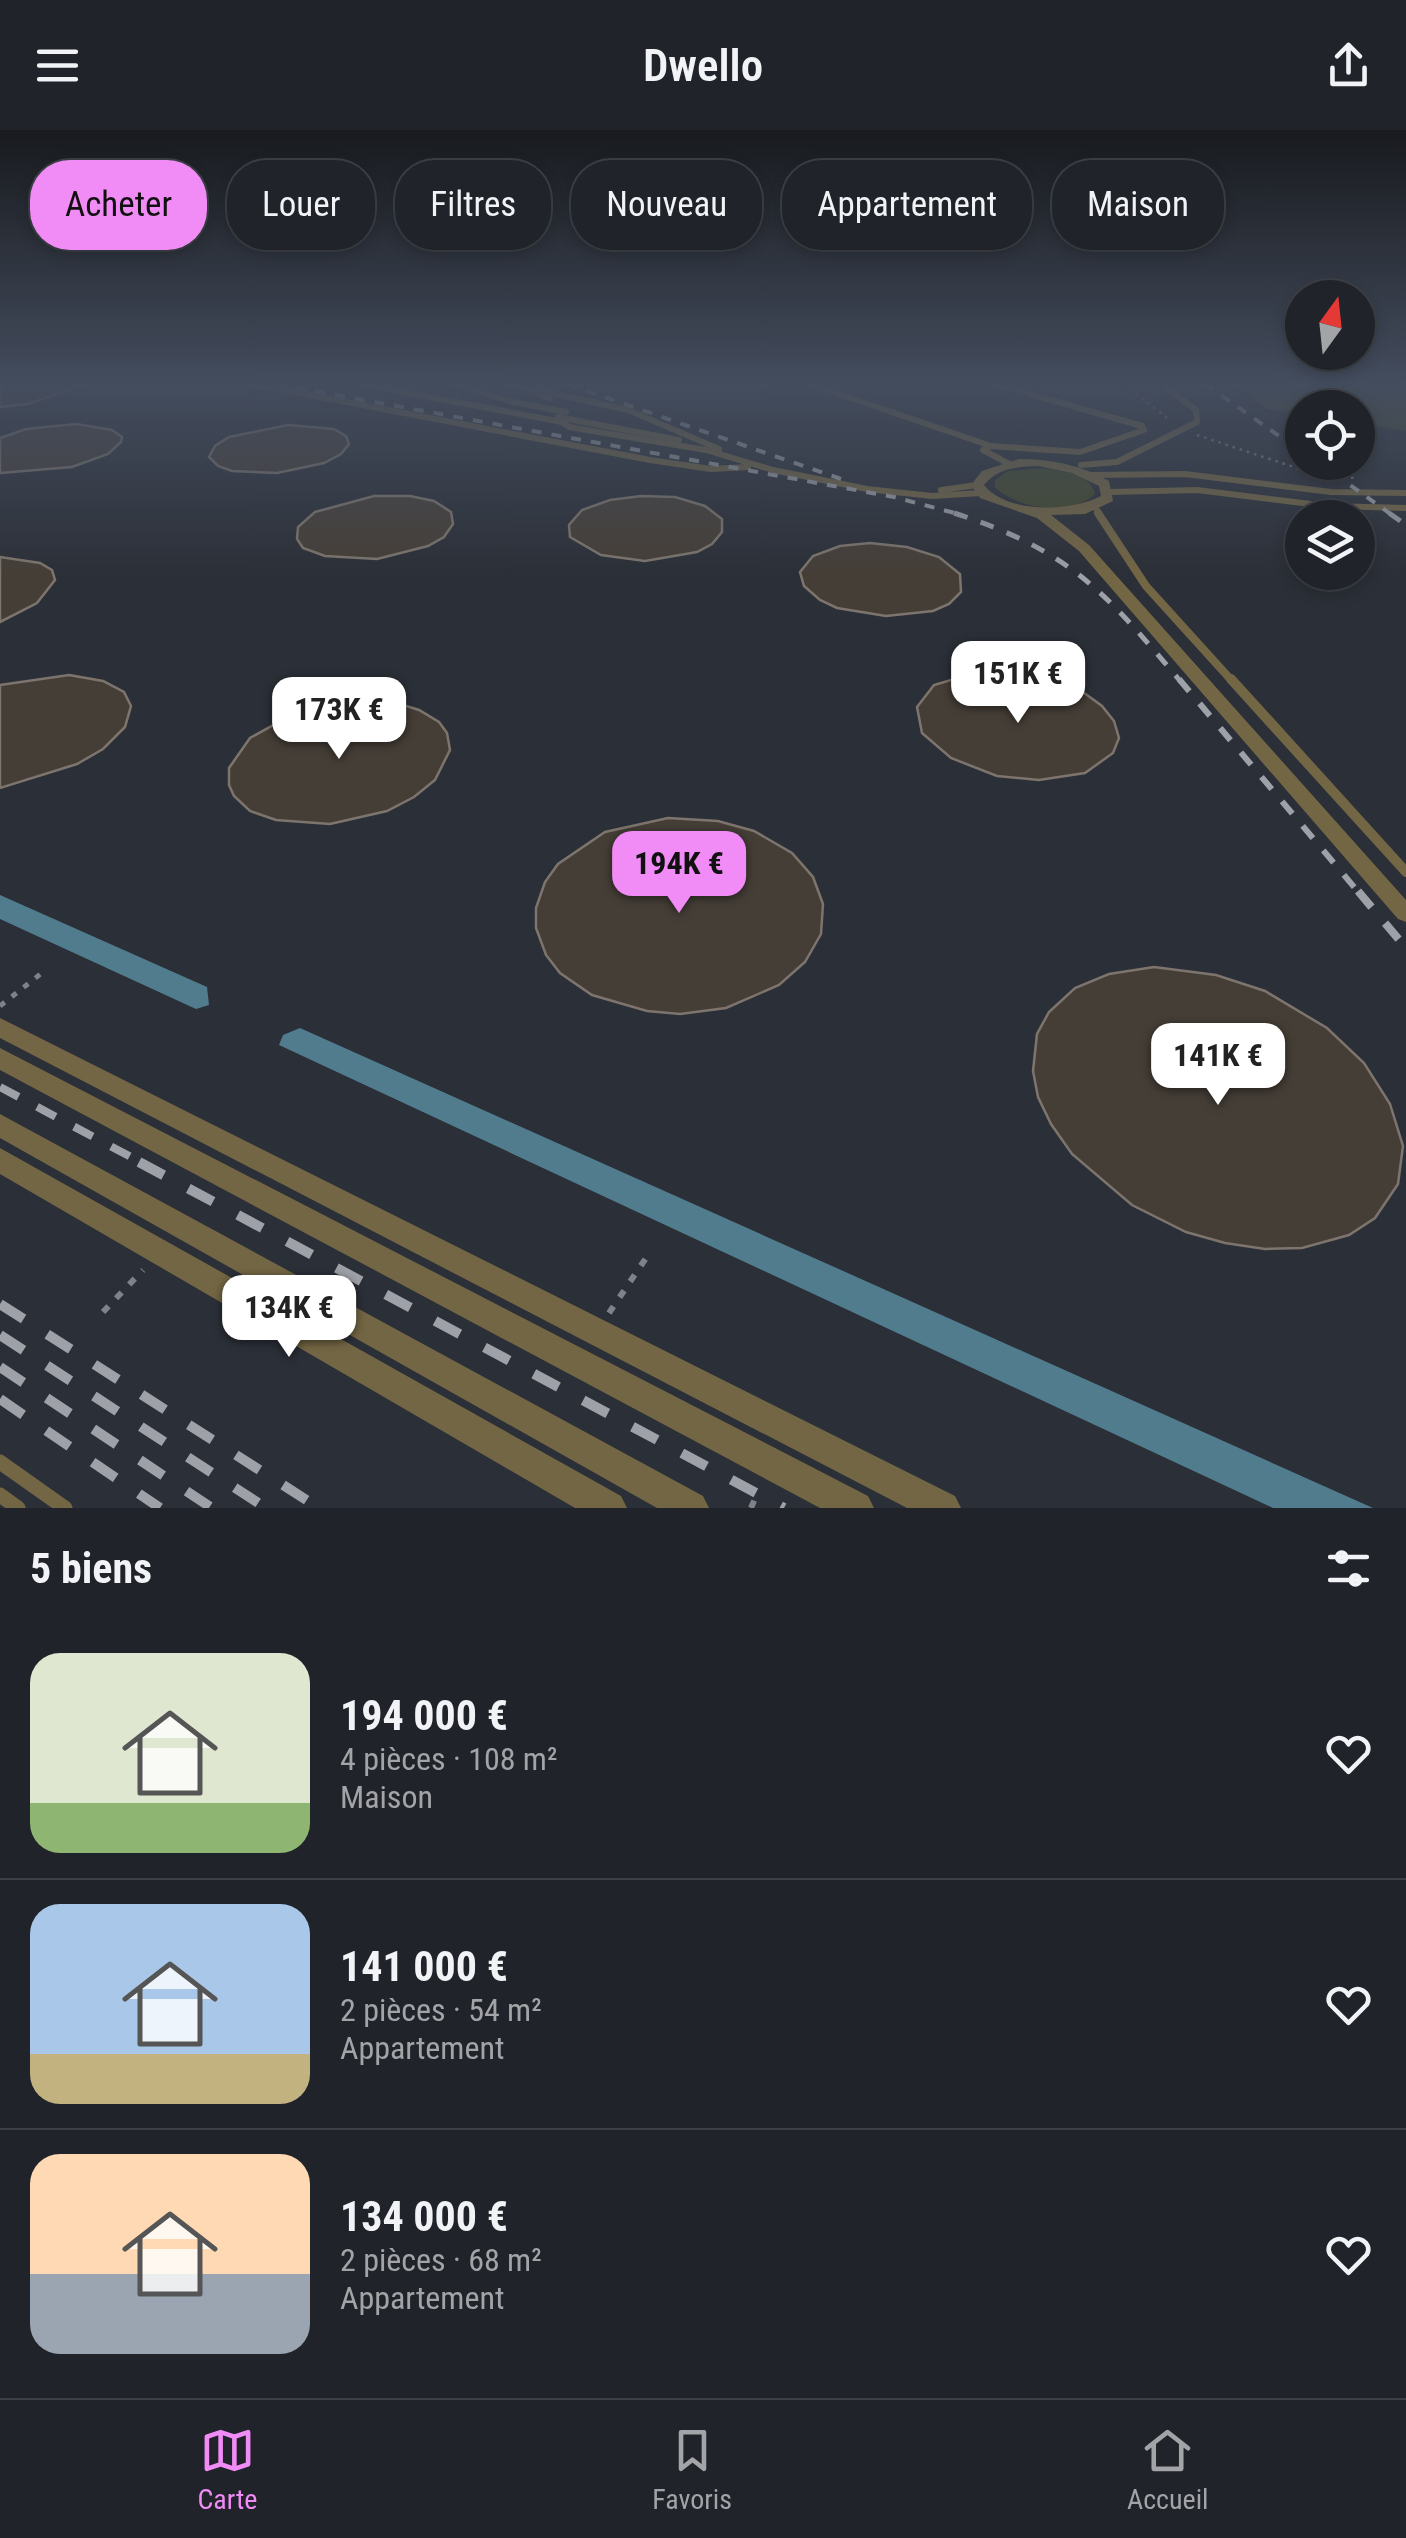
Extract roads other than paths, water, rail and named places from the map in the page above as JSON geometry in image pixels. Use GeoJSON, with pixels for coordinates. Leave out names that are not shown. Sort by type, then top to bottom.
{"type":"FeatureCollection","features":[{"type":"Feature","properties":{"kind":"street"},"geometry":{"type":"LineString","coordinates":[[1035,512],[1094,507],[1106,500],[1106,484],[1086,470],[1050,464],[1011,464],[990,471],[979,489],[1035,512],[1084,548],[1406,914]]}},
{"type":"Feature","properties":{"kind":"street"},"geometry":{"type":"LineString","coordinates":[[0,1027],[943,1508]]}},
{"type":"Feature","properties":{"kind":"street"},"geometry":{"type":"LineString","coordinates":[[0,1058],[856,1508]]}},
{"type":"Feature","properties":{"kind":"street"},"geometry":{"type":"LineString","coordinates":[[0,1125],[692,1508]]}},
{"type":"Feature","properties":{"kind":"street"},"geometry":{"type":"LineString","coordinates":[[0,1160],[609,1508]]}},
{"type":"Feature","properties":{"kind":"lane"},"geometry":{"type":"LineString","coordinates":[[589,448],[711,468],[774,464]]}},
{"type":"Feature","properties":{"kind":"lane"},"geometry":{"type":"LineString","coordinates":[[690,448],[757,466],[910,494],[953,496],[979,489]]}},
{"type":"Feature","properties":{"kind":"lane"},"geometry":{"type":"LineString","coordinates":[[718,448],[774,464],[920,490],[979,489]]}},
{"type":"Feature","properties":{"kind":"lane"},"geometry":{"type":"LineString","coordinates":[[985,448],[982,450],[1011,464]]}},
{"type":"Feature","properties":{"kind":"lane"},"geometry":{"type":"LineString","coordinates":[[1025,448],[1080,452],[1091,448]]}},
{"type":"Feature","properties":{"kind":"lane"},"geometry":{"type":"LineString","coordinates":[[1086,470],[1147,448]]}},
{"type":"Feature","properties":{"kind":"lane"},"geometry":{"type":"LineString","coordinates":[[1086,470],[1194,475],[1302,489],[1406,492]]}},
{"type":"Feature","properties":{"kind":"lane"},"geometry":{"type":"LineString","coordinates":[[1109,492],[1196,490],[1338,507],[1406,508]]}},
{"type":"Feature","properties":{"kind":"lane"},"geometry":{"type":"LineString","coordinates":[[1094,507],[1146,586],[1406,872]]}},
{"type":"Feature","properties":{"kind":"lane"},"geometry":{"type":"LineString","coordinates":[[0,1462],[65,1508]]}},
{"type":"Feature","properties":{"kind":"lane"},"geometry":{"type":"LineString","coordinates":[[0,1494],[18,1508]]}},
{"type":"Feature","properties":{"kind":"water"},"geometry":{"type":"Polygon","coordinates":[[[0,895],[207,987],[209,1005],[196,1009],[0,919],[0,895]]]}},
{"type":"Feature","properties":{"kind":"water"},"geometry":{"type":"Polygon","coordinates":[[[300,1028],[1373,1508],[1273,1508],[279,1045],[283,1035],[300,1028]]]}},
{"type":"Feature","properties":{"kind":"railway"},"geometry":{"type":"LineString","coordinates":[[628,448],[894,497],[962,515]]}},
{"type":"Feature","properties":{"kind":"railway"},"geometry":{"type":"LineString","coordinates":[[752,448],[841,479]]}},
{"type":"Feature","properties":{"kind":"railway"},"geometry":{"type":"LineString","coordinates":[[1343,480],[1392,515]]}},
{"type":"Feature","properties":{"kind":"railway"},"geometry":{"type":"LineString","coordinates":[[954,513],[994,527],[1057,559],[1106,599],[1181,682]]}},
{"type":"Feature","properties":{"kind":"railway"},"geometry":{"type":"LineString","coordinates":[[1389,513],[1406,525]]}},
{"type":"Feature","properties":{"kind":"railway"},"geometry":{"type":"LineString","coordinates":[[1179,679],[1360,894]]}},
{"type":"Feature","properties":{"kind":"railway"},"geometry":{"type":"LineString","coordinates":[[1358,891],[1406,948]]}},
{"type":"Feature","properties":{"kind":"railway"},"geometry":{"type":"LineString","coordinates":[[0,1087],[144,1164]]}},
{"type":"Feature","properties":{"kind":"railway"},"geometry":{"type":"LineString","coordinates":[[139,1162],[784,1508]]}},
{"type":"Feature","properties":{"kind":"railway"},"geometry":{"type":"LineString","coordinates":[[0,1304],[319,1508]]}},
{"type":"Feature","properties":{"kind":"railway"},"geometry":{"type":"LineString","coordinates":[[0,1335],[266,1508]]}},
{"type":"Feature","properties":{"kind":"railway"},"geometry":{"type":"LineString","coordinates":[[0,1367],[212,1508]]}},
{"type":"Feature","properties":{"kind":"railway"},"geometry":{"type":"LineString","coordinates":[[0,1399],[160,1508]]}}]}
